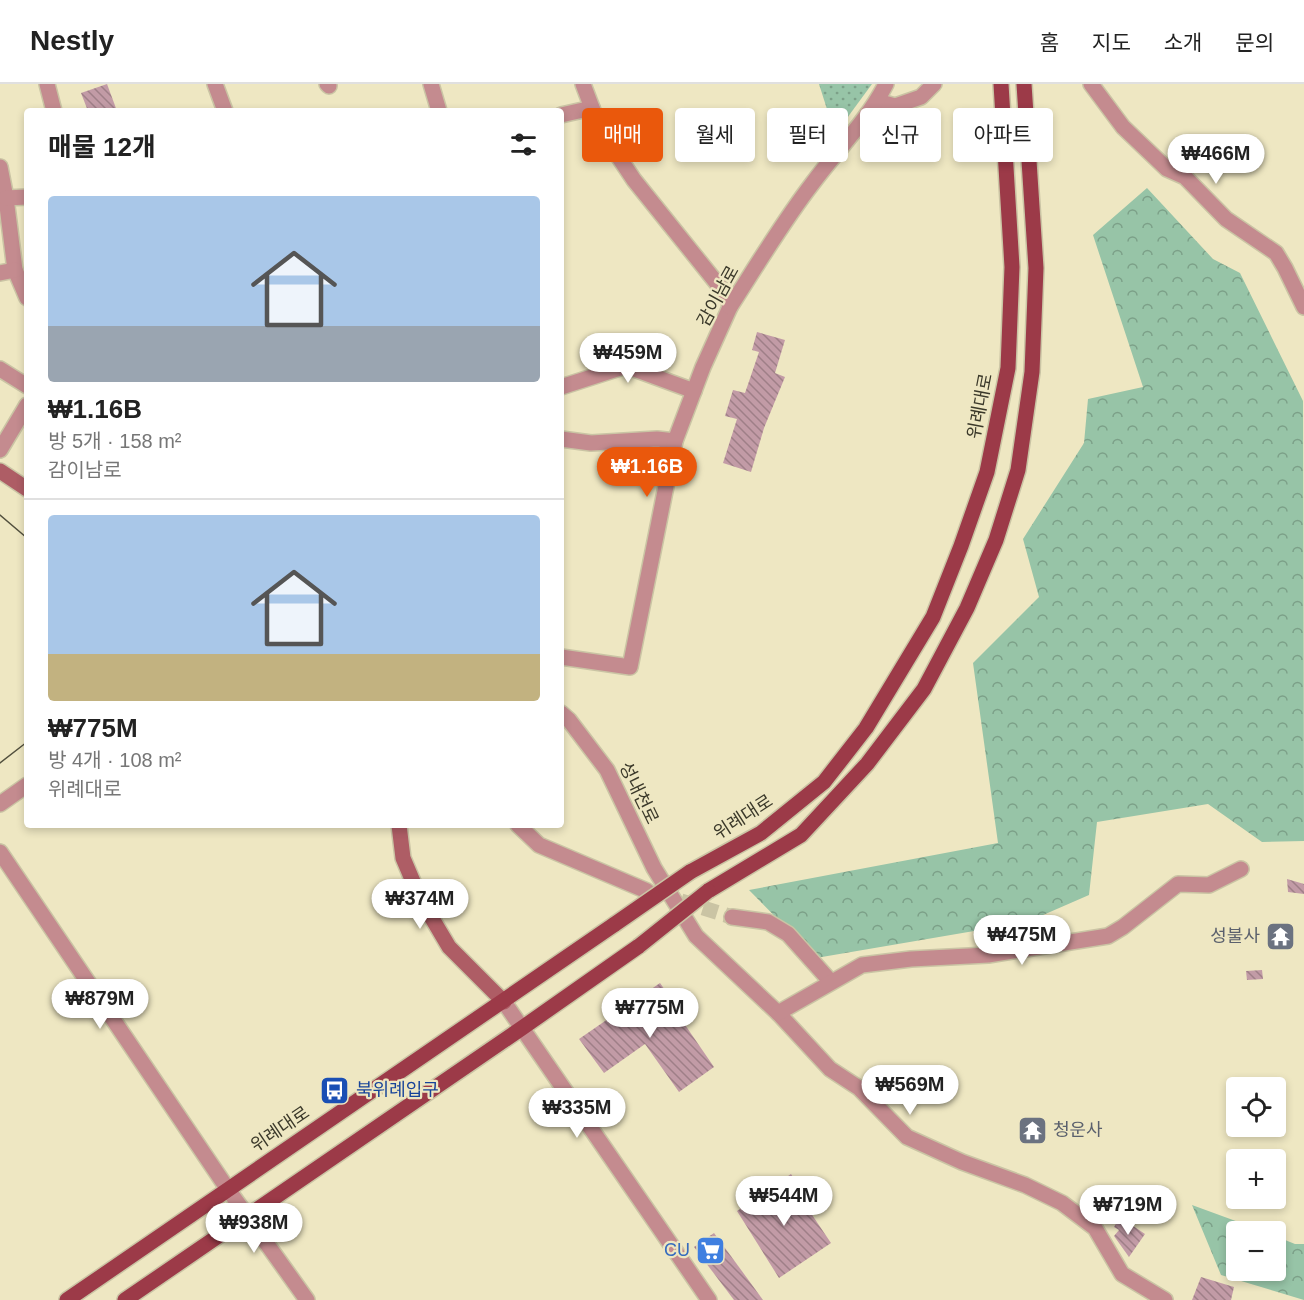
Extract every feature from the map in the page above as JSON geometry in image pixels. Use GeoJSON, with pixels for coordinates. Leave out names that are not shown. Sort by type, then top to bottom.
{"type":"FeatureCollection","features":[{"type":"Feature","properties":{"kind":"main road","name":"위례대로"},"geometry":{"type":"LineString","coordinates":[[67,1300],[227,1188],[504,1002],[690,872],[761,833],[824,782],[866,728],[933,617],[987,472],[1008,368],[1012,267],[1001,84]]}},
{"type":"Feature","properties":{"kind":"main road"},"geometry":{"type":"LineString","coordinates":[[125,1300],[639,946],[708,891],[801,835],[867,764],[924,689],[967,608],[996,540],[1018,470],[1032,372],[1036,268],[1024,84]]}},
{"type":"Feature","properties":{"kind":"main road"},"geometry":{"type":"LineString","coordinates":[[0,471],[24,487]]}},
{"type":"Feature","properties":{"kind":"main road"},"geometry":{"type":"LineString","coordinates":[[390,828],[420,898],[449,947],[504,1002]]}},
{"type":"Feature","properties":{"kind":"main road"},"geometry":{"type":"LineString","coordinates":[[399,828],[403,858]]}},
{"type":"Feature","properties":{"kind":"street"},"geometry":{"type":"LineString","coordinates":[[47,84],[53,108]]}},
{"type":"Feature","properties":{"kind":"street"},"geometry":{"type":"LineString","coordinates":[[215,84],[224,108]]}},
{"type":"Feature","properties":{"kind":"street"},"geometry":{"type":"LineString","coordinates":[[431,84],[438,108]]}},
{"type":"Feature","properties":{"kind":"street"},"geometry":{"type":"LineString","coordinates":[[583,84],[592,108]]}},
{"type":"Feature","properties":{"kind":"street","name":"감이남로"},"geometry":{"type":"LineString","coordinates":[[564,657],[630,667],[675,441],[703,367],[730,307],[785,220],[878,101],[886,84]]}},
{"type":"Feature","properties":{"kind":"street"},"geometry":{"type":"LineString","coordinates":[[878,101],[895,106],[921,97],[934,84]]}},
{"type":"Feature","properties":{"kind":"street"},"geometry":{"type":"LineString","coordinates":[[1091,84],[1124,127],[1167,169],[1185,177],[1226,219],[1276,254],[1304,307]]}},
{"type":"Feature","properties":{"kind":"street"},"geometry":{"type":"LineString","coordinates":[[564,114],[582,110]]}},
{"type":"Feature","properties":{"kind":"street"},"geometry":{"type":"LineString","coordinates":[[622,162],[728,297],[730,307]]}},
{"type":"Feature","properties":{"kind":"street"},"geometry":{"type":"LineString","coordinates":[[1,171],[6,198],[4,225],[8,272],[24,294]]}},
{"type":"Feature","properties":{"kind":"street"},"geometry":{"type":"LineString","coordinates":[[6,198],[24,197]]}},
{"type":"Feature","properties":{"kind":"street"},"geometry":{"type":"LineString","coordinates":[[564,386],[626,366],[694,391]]}},
{"type":"Feature","properties":{"kind":"street"},"geometry":{"type":"LineString","coordinates":[[0,369],[24,384]]}},
{"type":"Feature","properties":{"kind":"street"},"geometry":{"type":"LineString","coordinates":[[0,450],[4,432],[24,409]]}},
{"type":"Feature","properties":{"kind":"street"},"geometry":{"type":"LineString","coordinates":[[564,439],[591,443],[657,439],[675,441]]}},
{"type":"Feature","properties":{"kind":"street","name":"성내천로"},"geometry":{"type":"LineString","coordinates":[[564,716],[608,770],[654,868],[696,936],[778,1013],[830,1069],[859,1088],[907,1137],[962,1162],[1025,1185],[1062,1203],[1095,1228],[1122,1274],[1165,1300]]}},
{"type":"Feature","properties":{"kind":"street"},"geometry":{"type":"LineString","coordinates":[[0,804],[24,787]]}},
{"type":"Feature","properties":{"kind":"street"},"geometry":{"type":"LineString","coordinates":[[521,828],[539,845],[647,891]]}},
{"type":"Feature","properties":{"kind":"street"},"geometry":{"type":"LineString","coordinates":[[0,852],[227,1188],[307,1300]]}},
{"type":"Feature","properties":{"kind":"street"},"geometry":{"type":"LineString","coordinates":[[778,1013],[862,965],[911,959],[988,955],[1108,936],[1178,884],[1209,885],[1241,869]]}},
{"type":"Feature","properties":{"kind":"street"},"geometry":{"type":"LineString","coordinates":[[732,917],[768,922],[788,934],[831,982]]}},
{"type":"Feature","properties":{"kind":"street"},"geometry":{"type":"LineString","coordinates":[[504,1002],[709,1300]]}},
{"type":"Feature","properties":{"kind":"green space"},"geometry":{"type":"Polygon","coordinates":[[[819,84],[872,84],[848,117],[848,108],[827,108],[819,84]]]}},
{"type":"Feature","properties":{"kind":"green space"},"geometry":{"type":"Polygon","coordinates":[[[1147,188],[1213,259],[1240,273],[1303,401],[1304,841],[1262,842],[1208,804],[1097,822],[1089,895],[1027,922],[816,958],[749,890],[998,843],[973,663],[1039,597],[1023,539],[1084,443],[1088,399],[1143,387],[1093,235],[1147,188]]]}},
{"type":"Feature","properties":{"kind":"green space"},"geometry":{"type":"Polygon","coordinates":[[[1192,1205],[1236,1221],[1226,1221],[1226,1277],[1221,1275],[1192,1205]]]}},
{"type":"Feature","properties":{"kind":"green space"},"geometry":{"type":"Polygon","coordinates":[[[1286,1240],[1304,1244],[1304,1300],[1241,1281],[1286,1281],[1286,1240]]]}},
{"type":"Feature","properties":{"kind":"building"},"geometry":{"type":"Polygon","coordinates":[[[107,84],[116,108],[87,108],[81,93],[107,84]]]}},
{"type":"Feature","properties":{"kind":"building"},"geometry":{"type":"Polygon","coordinates":[[[757,332],[785,340],[775,373],[785,377],[764,428],[751,472],[723,463],[737,419],[725,416],[733,390],[745,393],[759,352],[752,350],[757,332]]]}},
{"type":"Feature","properties":{"kind":"building"},"geometry":{"type":"Polygon","coordinates":[[[1287,879],[1304,884],[1304,894],[1288,892],[1287,879]]]}},
{"type":"Feature","properties":{"kind":"building"},"geometry":{"type":"Polygon","coordinates":[[[1262,970],[1263,979],[1247,980],[1246,971],[1262,970]]]}},
{"type":"Feature","properties":{"kind":"building"},"geometry":{"type":"Polygon","coordinates":[[[660,983],[684,1017],[681,1019],[714,1067],[679,1092],[645,1044],[604,1073],[579,1039],[660,983]]]}},
{"type":"Feature","properties":{"kind":"building"},"geometry":{"type":"Polygon","coordinates":[[[791,1174],[802,1191],[798,1194],[831,1243],[779,1278],[737,1211],[791,1174]]]}},
{"type":"Feature","properties":{"kind":"building"},"geometry":{"type":"Polygon","coordinates":[[[1120,1217],[1145,1234],[1129,1257],[1114,1236],[1119,1230],[1114,1227],[1120,1217]]]}},
{"type":"Feature","properties":{"kind":"building"},"geometry":{"type":"Polygon","coordinates":[[[714,1233],[763,1300],[734,1300],[694,1247],[714,1233]]]}},
{"type":"Feature","properties":{"kind":"building"},"geometry":{"type":"Polygon","coordinates":[[[1201,1277],[1234,1287],[1231,1300],[1192,1300],[1201,1277]]]}},
{"type":"Feature","properties":{"kind":"tunnel"},"geometry":{"type":"LineString","coordinates":[[681,901],[732,917]]}},
{"type":"Feature","properties":{"kind":"tram line"},"geometry":{"type":"LineString","coordinates":[[0,515],[24,535]]}},
{"type":"Feature","properties":{"kind":"tram line"},"geometry":{"type":"LineString","coordinates":[[0,763],[24,744]]}},
{"type":"Feature","properties":{"kind":"place","name":"성불사"},"geometry":{"type":"Point","coordinates":[1281,936]}},
{"type":"Feature","properties":{"kind":"place","name":"북위례입구"},"geometry":{"type":"Point","coordinates":[335,1090]}},
{"type":"Feature","properties":{"kind":"place","name":"청운사"},"geometry":{"type":"Point","coordinates":[1032,1130]}},
{"type":"Feature","properties":{"kind":"place","name":"CU"},"geometry":{"type":"Point","coordinates":[711,1250]}}]}
